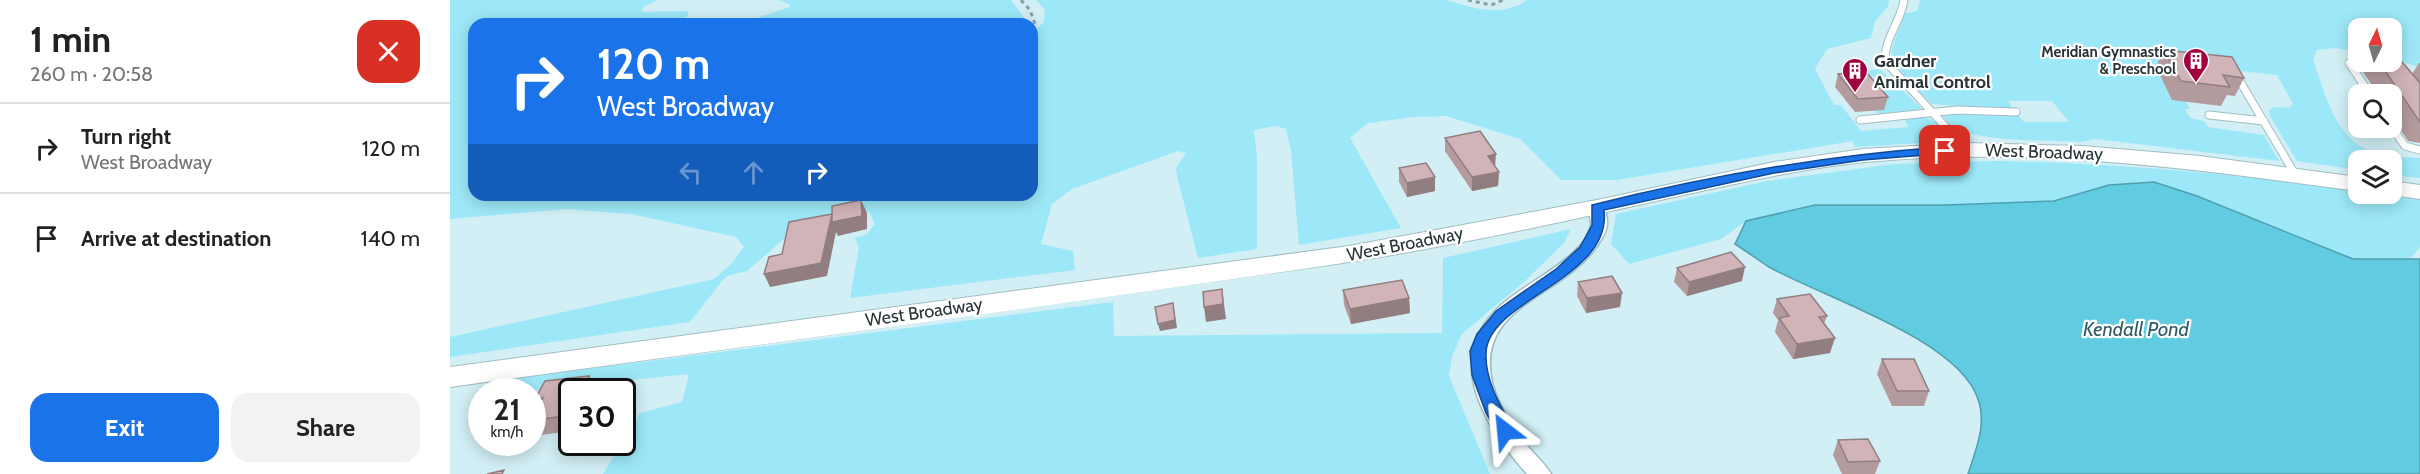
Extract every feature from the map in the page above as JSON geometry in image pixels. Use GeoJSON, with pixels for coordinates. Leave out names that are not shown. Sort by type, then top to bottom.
{"type":"FeatureCollection","features":[{"type":"Feature","properties":{"kind":"main road","name":"West Broadway"},"geometry":{"type":"LineString","coordinates":[[451,379],[1349,255],[1597,207],[1774,169],[1863,156],[1966,149],[2083,152],[2348,183]]}},
{"type":"Feature","properties":{"kind":"main road"},"geometry":{"type":"LineString","coordinates":[[2402,190],[2420,192]]}},
{"type":"Feature","properties":{"kind":"street"},"geometry":{"type":"LineString","coordinates":[[1540,474],[1523,456],[1494,413],[1480,375],[1478,351],[1484,334],[1496,319],[1561,273],[1586,250],[1599,225],[1597,207]]}},
{"type":"Feature","properties":{"kind":"lane"},"geometry":{"type":"LineString","coordinates":[[1904,0],[1904,8],[1883,52],[1885,61],[1966,149]]}},
{"type":"Feature","properties":{"kind":"lane"},"geometry":{"type":"LineString","coordinates":[[2238,78],[2296,176]]}},
{"type":"Feature","properties":{"kind":"lane"},"geometry":{"type":"LineString","coordinates":[[1860,120],[1964,110],[2016,112]]}},
{"type":"Feature","properties":{"kind":"lane"},"geometry":{"type":"LineString","coordinates":[[2209,115],[2264,121]]}},
{"type":"Feature","properties":{"kind":"lane"},"geometry":{"type":"LineString","coordinates":[[2399,138],[2405,146],[2420,150]]}},
{"type":"Feature","properties":{"kind":"path"},"geometry":{"type":"LineString","coordinates":[[1021,0],[1033,18]]}},
{"type":"Feature","properties":{"kind":"path"},"geometry":{"type":"LineString","coordinates":[[1468,0],[1491,5],[1503,0]]}},
{"type":"Feature","properties":{"kind":"shaded area"},"geometry":{"type":"Polygon","coordinates":[[[450,0],[658,0],[643,7],[641,12],[688,11],[688,16],[685,18],[468,18],[468,201],[1038,201],[1038,28],[1044,22],[1045,10],[1036,0],[1446,0],[1487,10],[1497,10],[1507,9],[1527,0],[1889,0],[1888,7],[1875,21],[1871,38],[1827,49],[1815,69],[1834,105],[1841,105],[1861,131],[1908,127],[1905,120],[1925,118],[1941,126],[1949,138],[1938,142],[1855,147],[1853,141],[1617,180],[1561,180],[1520,139],[1446,116],[1414,117],[1368,123],[1350,138],[1401,228],[1299,245],[1291,151],[1286,129],[1276,126],[1254,130],[1257,158],[1257,249],[1198,258],[1176,168],[1186,153],[1178,151],[1072,189],[1052,204],[1041,244],[1073,251],[1075,270],[850,298],[859,247],[855,238],[867,234],[875,224],[869,212],[850,208],[807,219],[747,271],[726,276],[690,322],[450,357],[450,337],[714,279],[732,263],[744,247],[736,237],[631,214],[566,209],[450,219],[450,0]]]}},
{"type":"Feature","properties":{"kind":"shaded area"},"geometry":{"type":"Polygon","coordinates":[[[778,0],[1011,0],[1024,18],[757,18],[790,7],[789,4],[778,0]]]}},
{"type":"Feature","properties":{"kind":"shaded area"},"geometry":{"type":"Polygon","coordinates":[[[1920,0],[2420,0],[2420,67],[2402,62],[2402,18],[2348,18],[2348,50],[2336,48],[2317,50],[2313,59],[2333,114],[2348,138],[2368,150],[2348,150],[2348,169],[2297,161],[2270,116],[2269,110],[2274,107],[2289,108],[2293,104],[2277,75],[2221,69],[2186,101],[2190,109],[2185,109],[2190,118],[2204,121],[2208,127],[2264,135],[2279,161],[2095,139],[2081,142],[2002,139],[1959,130],[1949,124],[1942,114],[2018,115],[2024,122],[2069,122],[2052,101],[2008,101],[2015,111],[1932,104],[1905,78],[1891,52],[1904,14],[1917,11],[1920,0]]]}},
{"type":"Feature","properties":{"kind":"shaded area"},"geometry":{"type":"Polygon","coordinates":[[[1879,69],[1922,109],[1878,114],[1863,85],[1883,83],[1872,76],[1847,75],[1879,69]]]}},
{"type":"Feature","properties":{"kind":"shaded area"},"geometry":{"type":"Polygon","coordinates":[[[2402,157],[2420,158],[2420,178],[2402,176],[2402,157]]]}},
{"type":"Feature","properties":{"kind":"shaded area"},"geometry":{"type":"Polygon","coordinates":[[[1998,161],[2084,164],[2339,187],[2348,188],[2348,204],[2402,204],[2402,198],[2420,199],[2420,247],[2411,258],[2353,259],[2197,196],[2109,185],[2054,201],[1946,205],[1815,205],[1746,221],[1721,239],[1629,264],[1611,244],[1616,214],[1767,181],[1894,164],[1998,161]]]}},
{"type":"Feature","properties":{"kind":"shaded area"},"geometry":{"type":"Polygon","coordinates":[[[1571,229],[1564,243],[1526,280],[1462,334],[1452,356],[1449,376],[1490,474],[603,474],[614,456],[636,456],[636,420],[640,413],[682,402],[689,374],[636,379],[558,378],[558,388],[546,389],[546,378],[516,378],[1113,302],[1114,336],[1442,333],[1443,258],[1571,229]]]}},
{"type":"Feature","properties":{"kind":"water","name":"Kendall Pond"},"geometry":{"type":"Polygon","coordinates":[[[2154,182],[2197,196],[2353,259],[2420,259],[2420,474],[1968,474],[1977,446],[1981,418],[1978,399],[1965,377],[1944,357],[1917,339],[1769,267],[1735,244],[1746,221],[1815,205],[1946,205],[2054,201],[2109,185],[2154,182]]]}},
{"type":"Feature","properties":{"kind":"building"},"geometry":{"type":"Polygon","coordinates":[[[2164,50],[2232,57],[2244,78],[2223,75],[2230,87],[2181,81],[2164,50]]]}},
{"type":"Feature","properties":{"kind":"building"},"geometry":{"type":"Polygon","coordinates":[[[2402,62],[2420,83],[2420,122],[2402,96],[2402,84],[2394,84],[2386,72],[2402,72],[2402,62]]]}},
{"type":"Feature","properties":{"kind":"building"},"geometry":{"type":"Polygon","coordinates":[[[1866,72],[1888,97],[1858,99],[1838,74],[1866,72]]]}},
{"type":"Feature","properties":{"kind":"building"},"geometry":{"type":"Polygon","coordinates":[[[1480,131],[1496,154],[1488,156],[1499,172],[1472,177],[1445,138],[1480,131]]]}},
{"type":"Feature","properties":{"kind":"building"},"geometry":{"type":"Polygon","coordinates":[[[1426,163],[1435,177],[1407,183],[1399,168],[1426,163]]]}},
{"type":"Feature","properties":{"kind":"building"},"geometry":{"type":"Polygon","coordinates":[[[861,201],[862,216],[832,222],[832,206],[861,201]]]}},
{"type":"Feature","properties":{"kind":"building"},"geometry":{"type":"Polygon","coordinates":[[[832,214],[821,263],[764,274],[769,257],[782,254],[789,222],[832,214]]]}},
{"type":"Feature","properties":{"kind":"building"},"geometry":{"type":"Polygon","coordinates":[[[1731,252],[1745,267],[1689,282],[1677,268],[1731,252]]]}},
{"type":"Feature","properties":{"kind":"building"},"geometry":{"type":"Polygon","coordinates":[[[1612,276],[1622,293],[1587,298],[1578,282],[1612,276]]]}},
{"type":"Feature","properties":{"kind":"building"},"geometry":{"type":"Polygon","coordinates":[[[1402,280],[1409,298],[1350,309],[1343,290],[1402,280]]]}},
{"type":"Feature","properties":{"kind":"building"},"geometry":{"type":"Polygon","coordinates":[[[1222,289],[1223,304],[1204,307],[1203,292],[1222,289]]]}},
{"type":"Feature","properties":{"kind":"building"},"geometry":{"type":"Polygon","coordinates":[[[1810,294],[1827,316],[1819,317],[1835,338],[1797,344],[1779,318],[1789,316],[1777,299],[1810,294]]]}},
{"type":"Feature","properties":{"kind":"building"},"geometry":{"type":"Polygon","coordinates":[[[1173,303],[1175,320],[1158,324],[1155,307],[1173,303]]]}},
{"type":"Feature","properties":{"kind":"building"},"geometry":{"type":"Polygon","coordinates":[[[1882,359],[1914,359],[1929,391],[1897,391],[1882,359]]]}},
{"type":"Feature","properties":{"kind":"building"},"geometry":{"type":"Polygon","coordinates":[[[558,380],[558,417],[546,418],[546,381],[558,380]]]}},
{"type":"Feature","properties":{"kind":"building"},"geometry":{"type":"Polygon","coordinates":[[[1868,439],[1880,461],[1848,462],[1838,440],[1868,439]]]}},
{"type":"Feature","properties":{"kind":"building"},"geometry":{"type":"Polygon","coordinates":[[[504,470],[502,474],[487,474],[504,470]]]}},
{"type":"Feature","properties":{"kind":"place","name":"Meridian Gymnastics & Preschool"},"geometry":{"type":"Point","coordinates":[2196,84]}},
{"type":"Feature","properties":{"kind":"place","name":"Gardner Animal Control"},"geometry":{"type":"Point","coordinates":[1855,94]}},
{"type":"Feature","properties":{"kind":"route"},"geometry":{"type":"LineString","coordinates":[[1505,431],[1494,413],[1480,375],[1478,351],[1484,334],[1501,315],[1561,273],[1586,250],[1599,225],[1597,207],[1774,169],[1863,156],[1945,151]]}}]}
